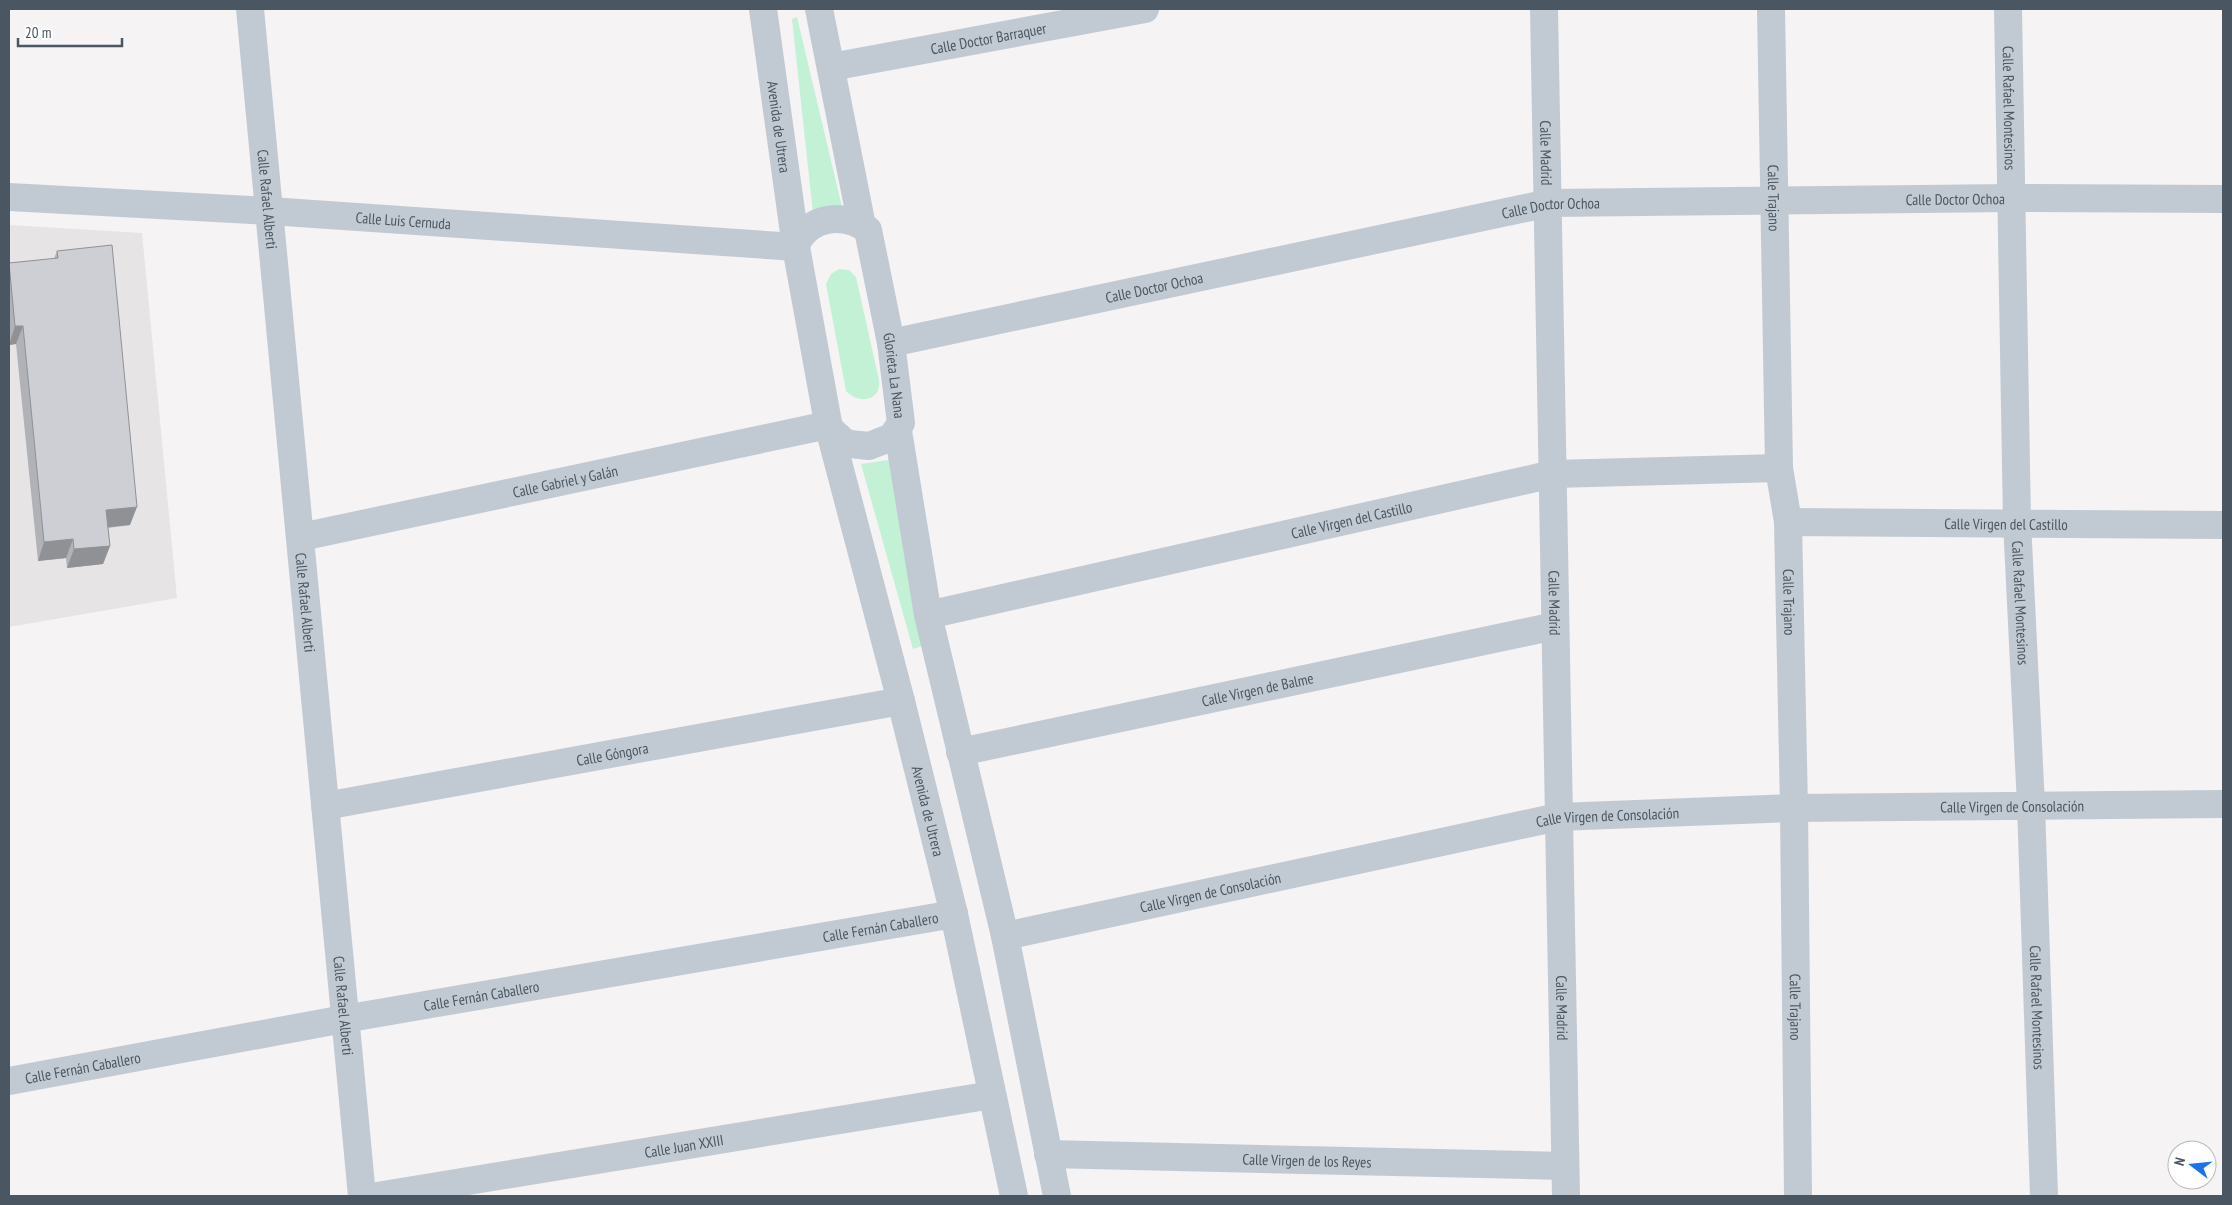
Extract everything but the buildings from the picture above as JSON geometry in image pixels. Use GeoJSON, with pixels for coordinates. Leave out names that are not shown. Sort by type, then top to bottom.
{"type":"FeatureCollection","features":[{"type":"Feature","properties":{"kind":"street","name":"Calle Rafael Alberti"},"geometry":{"type":"LineString","coordinates":[[250,9],[362,1196]]}},
{"type":"Feature","properties":{"kind":"street","name":"Avenida de Utrera"},"geometry":{"type":"LineString","coordinates":[[764,9],[796,245]]}},
{"type":"Feature","properties":{"kind":"street"},"geometry":{"type":"LineString","coordinates":[[820,9],[862,226]]}},
{"type":"Feature","properties":{"kind":"street","name":"Calle Doctor Barraquer"},"geometry":{"type":"LineString","coordinates":[[831,67],[1145,9]]}},
{"type":"Feature","properties":{"kind":"street","name":"Calle Madrid"},"geometry":{"type":"LineString","coordinates":[[1544,9],[1566,1196]]}},
{"type":"Feature","properties":{"kind":"street","name":"Calle Trajano"},"geometry":{"type":"LineString","coordinates":[[1771,9],[1779,468],[1788,522],[1794,808],[1798,1196]]}},
{"type":"Feature","properties":{"kind":"street","name":"Calle Rafael Montesinos"},"geometry":{"type":"LineString","coordinates":[[2008,9],[2017,522],[2031,805],[2044,1196]]}},
{"type":"Feature","properties":{"kind":"street","name":"Calle Luis Cernuda"},"geometry":{"type":"LineString","coordinates":[[9,197],[270,211],[796,245]]}},
{"type":"Feature","properties":{"kind":"street","name":"Calle Doctor Ochoa"},"geometry":{"type":"LineString","coordinates":[[891,343],[1549,203],[2012,198],[2223,199]]}},
{"type":"Feature","properties":{"kind":"street"},"geometry":{"type":"LineString","coordinates":[[829,426],[796,245],[805,230],[819,221],[840,219],[853,221],[862,226]]}},
{"type":"Feature","properties":{"kind":"street","name":"Glorieta La Nana"},"geometry":{"type":"LineString","coordinates":[[829,426],[843,441],[865,446],[882,442],[898,431],[902,418],[891,343],[868,230],[862,226]]}},
{"type":"Feature","properties":{"kind":"street","name":"Avenida de Utrera"},"geometry":{"type":"LineString","coordinates":[[829,426],[902,701],[954,914],[1014,1196]]}},
{"type":"Feature","properties":{"kind":"street","name":"Calle Gabriel y Galán"},"geometry":{"type":"LineString","coordinates":[[301,537],[829,426]]}},
{"type":"Feature","properties":{"kind":"street"},"geometry":{"type":"LineString","coordinates":[[898,431],[928,615],[1004,936],[1057,1196]]}},
{"type":"Feature","properties":{"kind":"street","name":"Calle Virgen del Castillo"},"geometry":{"type":"LineString","coordinates":[[928,615],[1553,474],[1779,468]]}},
{"type":"Feature","properties":{"kind":"street","name":"Calle Virgen del Castillo"},"geometry":{"type":"LineString","coordinates":[[1788,522],[2017,522],[2223,525]]}},
{"type":"Feature","properties":{"kind":"street","name":"Calle Virgen de Balme"},"geometry":{"type":"LineString","coordinates":[[960,752],[1556,626]]}},
{"type":"Feature","properties":{"kind":"street","name":"Calle Góngora"},"geometry":{"type":"LineString","coordinates":[[325,806],[902,701]]}},
{"type":"Feature","properties":{"kind":"street","name":"Calle Virgen de Consolación"},"geometry":{"type":"LineString","coordinates":[[1004,936],[1558,816],[1794,808],[2223,804]]}},
{"type":"Feature","properties":{"kind":"street","name":"Calle Fernán Caballero"},"geometry":{"type":"LineString","coordinates":[[9,1080],[344,1019],[954,914]]}},
{"type":"Feature","properties":{"kind":"street","name":"Calle Juan XXIII"},"geometry":{"type":"LineString","coordinates":[[377,1196],[992,1095]]}},
{"type":"Feature","properties":{"kind":"street","name":"Calle Virgen de los Reyes"},"geometry":{"type":"LineString","coordinates":[[1048,1154],[1565,1166]]}},
{"type":"Feature","properties":{"kind":"shaded area"},"geometry":{"type":"Polygon","coordinates":[[[9,225],[142,233],[177,598],[9,627],[9,225]]]}},
{"type":"Feature","properties":{"kind":"green space"},"geometry":{"type":"Polygon","coordinates":[[[797,17],[842,207],[813,213],[792,19],[797,17]]]}},
{"type":"Feature","properties":{"kind":"green space"},"geometry":{"type":"Polygon","coordinates":[[[839,269],[849,270],[856,277],[879,380],[877,393],[869,399],[857,398],[846,391],[826,284],[831,274],[839,269]]]}},
{"type":"Feature","properties":{"kind":"green space"},"geometry":{"type":"Polygon","coordinates":[[[889,460],[922,646],[913,649],[861,464],[889,460]]]}}]}
